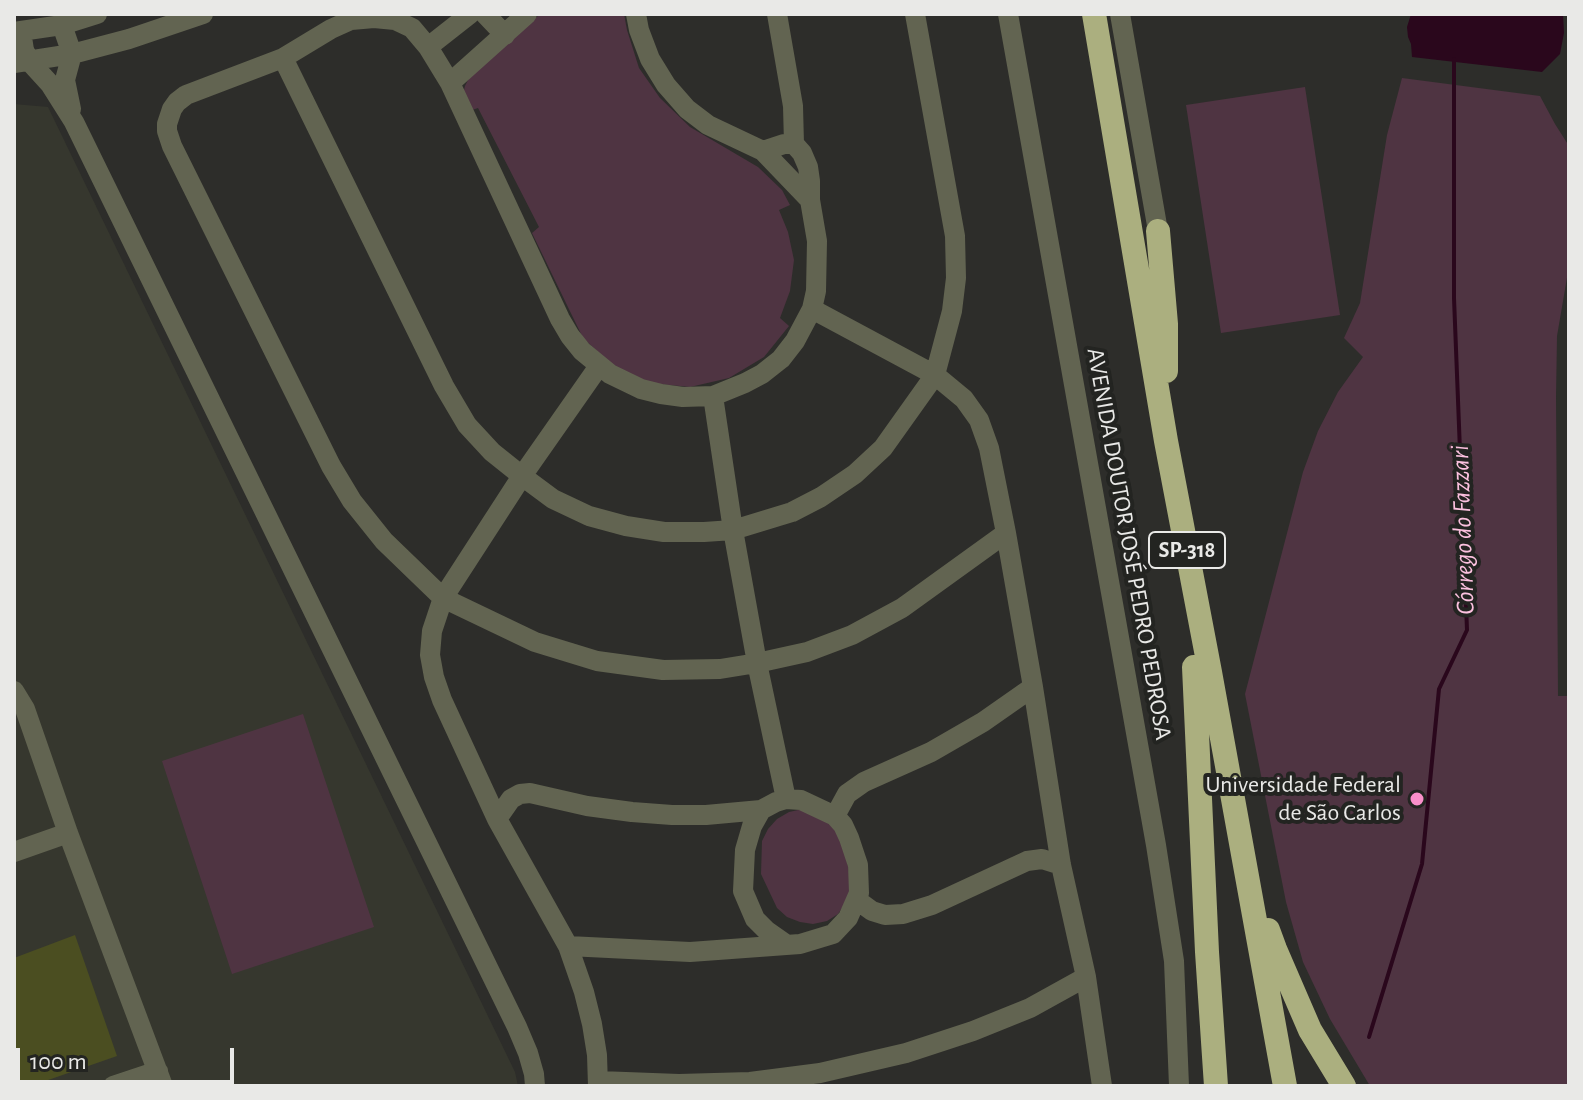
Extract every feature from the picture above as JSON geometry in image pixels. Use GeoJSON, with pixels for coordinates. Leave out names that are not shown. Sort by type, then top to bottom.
{"type":"FeatureCollection","features":[{"type":"Feature","properties":{"kind":"highway","name":"SP-318"},"geometry":{"type":"LineString","coordinates":[[1078,14],[1141,388],[1268,1086]]}},
{"type":"Feature","properties":{"kind":"highway","name":"SP-318"},"geometry":{"type":"LineString","coordinates":[[1094,14],[1166,441],[1285,1086]]}},
{"type":"Feature","properties":{"kind":"highway"},"geometry":{"type":"LineString","coordinates":[[1158,231],[1166,324],[1166,441]]}},
{"type":"Feature","properties":{"kind":"highway"},"geometry":{"type":"LineString","coordinates":[[1194,667],[1216,1086]]}},
{"type":"Feature","properties":{"kind":"highway"},"geometry":{"type":"LineString","coordinates":[[1243,853],[1275,949],[1310,1030],[1344,1086]]}},
{"type":"Feature","properties":{"kind":"street"},"geometry":{"type":"LineString","coordinates":[[22,62],[22,40],[18,31],[62,25],[97,14]]}},
{"type":"Feature","properties":{"kind":"street"},"geometry":{"type":"LineString","coordinates":[[22,62],[72,54],[129,39],[203,14]]}},
{"type":"Feature","properties":{"kind":"street"},"geometry":{"type":"LineString","coordinates":[[428,47],[470,14]]}},
{"type":"Feature","properties":{"kind":"street"},"geometry":{"type":"LineString","coordinates":[[485,14],[505,35]]}},
{"type":"Feature","properties":{"kind":"street"},"geometry":{"type":"LineString","coordinates":[[636,14],[650,59],[666,85],[687,109],[708,125],[763,151],[810,200]]}},
{"type":"Feature","properties":{"kind":"street"},"geometry":{"type":"LineString","coordinates":[[777,14],[793,106],[794,144],[802,153],[810,181],[817,241],[812,309],[795,341],[781,359],[762,374],[713,396],[661,394],[625,382],[582,351],[560,319],[450,83],[412,28],[395,20],[351,20],[283,58],[186,95],[169,115],[169,139],[352,501],[384,541],[443,598],[535,642],[597,661],[663,670],[720,669],[807,652],[852,635],[902,608],[1006,533]]}},
{"type":"Feature","properties":{"kind":"street"},"geometry":{"type":"LineString","coordinates":[[283,58],[444,386],[467,425],[492,452],[553,499],[589,516],[664,532],[733,530],[792,512],[855,474],[883,448],[935,375],[952,311],[956,278],[955,236],[915,14]]}},
{"type":"Feature","properties":{"kind":"street","name":"AVENIDA DOUTOR JOSÉ PEDRO PEDROSA"},"geometry":{"type":"LineString","coordinates":[[1008,14],[1156,845],[1174,961],[1179,1086]]}},
{"type":"Feature","properties":{"kind":"street"},"geometry":{"type":"LineString","coordinates":[[1120,14],[1158,231]]}},
{"type":"Feature","properties":{"kind":"street"},"geometry":{"type":"LineString","coordinates":[[450,83],[524,15]]}},
{"type":"Feature","properties":{"kind":"street"},"geometry":{"type":"LineString","coordinates":[[62,25],[72,54],[65,80],[74,122]]}},
{"type":"Feature","properties":{"kind":"street"},"geometry":{"type":"LineString","coordinates":[[22,62],[50,84],[74,122],[517,1027],[528,1053],[535,1086]]}},
{"type":"Feature","properties":{"kind":"street"},"geometry":{"type":"LineString","coordinates":[[763,151],[794,144]]}},
{"type":"Feature","properties":{"kind":"street"},"geometry":{"type":"LineString","coordinates":[[812,309],[935,375],[964,399],[979,420],[989,448],[1006,533],[1061,865],[1086,977],[1102,1086]]}},
{"type":"Feature","properties":{"kind":"street"},"geometry":{"type":"LineString","coordinates":[[599,366],[522,476],[443,598],[432,631],[430,655],[442,700],[497,819],[568,946],[592,1024],[598,1083],[707,1084],[820,1073],[906,1053],[973,1031],[1030,1008],[1086,977]]}},
{"type":"Feature","properties":{"kind":"street"},"geometry":{"type":"LineString","coordinates":[[713,396],[757,663],[786,799]]}},
{"type":"Feature","properties":{"kind":"street"},"geometry":{"type":"LineString","coordinates":[[835,816],[847,794],[864,782],[931,752],[983,722],[1033,687]]}},
{"type":"Feature","properties":{"kind":"street"},"geometry":{"type":"LineString","coordinates":[[14,691],[25,709],[68,833],[161,1079],[113,1086]]}},
{"type":"Feature","properties":{"kind":"street"},"geometry":{"type":"LineString","coordinates":[[497,819],[511,799],[530,793],[632,812],[706,815],[761,810],[786,799],[801,800],[835,816],[843,825],[858,865],[857,900],[848,918],[833,934],[800,944],[690,952],[568,946]]}},
{"type":"Feature","properties":{"kind":"street"},"geometry":{"type":"LineString","coordinates":[[761,810],[752,826],[745,850],[743,891],[755,919],[787,945]]}},
{"type":"Feature","properties":{"kind":"street"},"geometry":{"type":"LineString","coordinates":[[14,852],[68,833]]}},
{"type":"Feature","properties":{"kind":"street"},"geometry":{"type":"LineString","coordinates":[[857,900],[872,911],[885,915],[903,914],[932,905],[1027,861],[1042,859],[1061,865]]}},
{"type":"Feature","properties":{"kind":"shaded area"},"geometry":{"type":"Polygon","coordinates":[[[540,14],[624,14],[639,68],[660,98],[690,127],[758,167],[782,190],[790,205],[779,210],[794,260],[790,291],[780,318],[789,326],[764,357],[729,378],[690,387],[649,383],[613,366],[583,338],[532,233],[539,227],[478,108],[469,111],[463,94],[469,78],[540,14]]]}},
{"type":"Feature","properties":{"kind":"shaded area"},"geometry":{"type":"Polygon","coordinates":[[[1411,14],[1563,14],[1564,33],[1560,54],[1542,72],[1412,57],[1407,27],[1411,14]]]}},
{"type":"Feature","properties":{"kind":"shaded area"},"geometry":{"type":"Polygon","coordinates":[[[1402,78],[1540,96],[1569,146],[1569,266],[1557,336],[1556,397],[1558,696],[1569,696],[1569,1086],[1370,1086],[1330,1019],[1303,962],[1286,902],[1245,694],[1303,472],[1318,431],[1338,392],[1363,357],[1344,338],[1360,303],[1387,135],[1402,78]]]}},
{"type":"Feature","properties":{"kind":"shaded area"},"geometry":{"type":"Polygon","coordinates":[[[1305,87],[1340,315],[1221,333],[1186,105],[1305,87]]]}},
{"type":"Feature","properties":{"kind":"shaded area"},"geometry":{"type":"Polygon","coordinates":[[[14,104],[48,107],[515,1072],[518,1086],[14,1086],[14,104]]]}},
{"type":"Feature","properties":{"kind":"shaded area"},"geometry":{"type":"Polygon","coordinates":[[[303,714],[374,927],[232,974],[162,761],[303,714]]]}},
{"type":"Feature","properties":{"kind":"shaded area"},"geometry":{"type":"Polygon","coordinates":[[[803,809],[840,825],[853,892],[838,914],[827,921],[813,924],[787,917],[777,908],[761,874],[762,841],[768,829],[789,812],[803,809]]]}},
{"type":"Feature","properties":{"kind":"building"},"geometry":{"type":"Polygon","coordinates":[[[75,935],[117,1056],[31,1086],[14,1086],[14,958],[75,935]]]}},
{"type":"Feature","properties":{"kind":"waterway","name":"Córrego do Fazzari"},"geometry":{"type":"LineString","coordinates":[[1369,1037],[1422,864],[1439,689],[1467,630],[1454,298],[1454,59]]}},
{"type":"Feature","properties":{"kind":"place","name":"Universidade Federal de São Carlos"},"geometry":{"type":"Point","coordinates":[1417,799]}}]}
